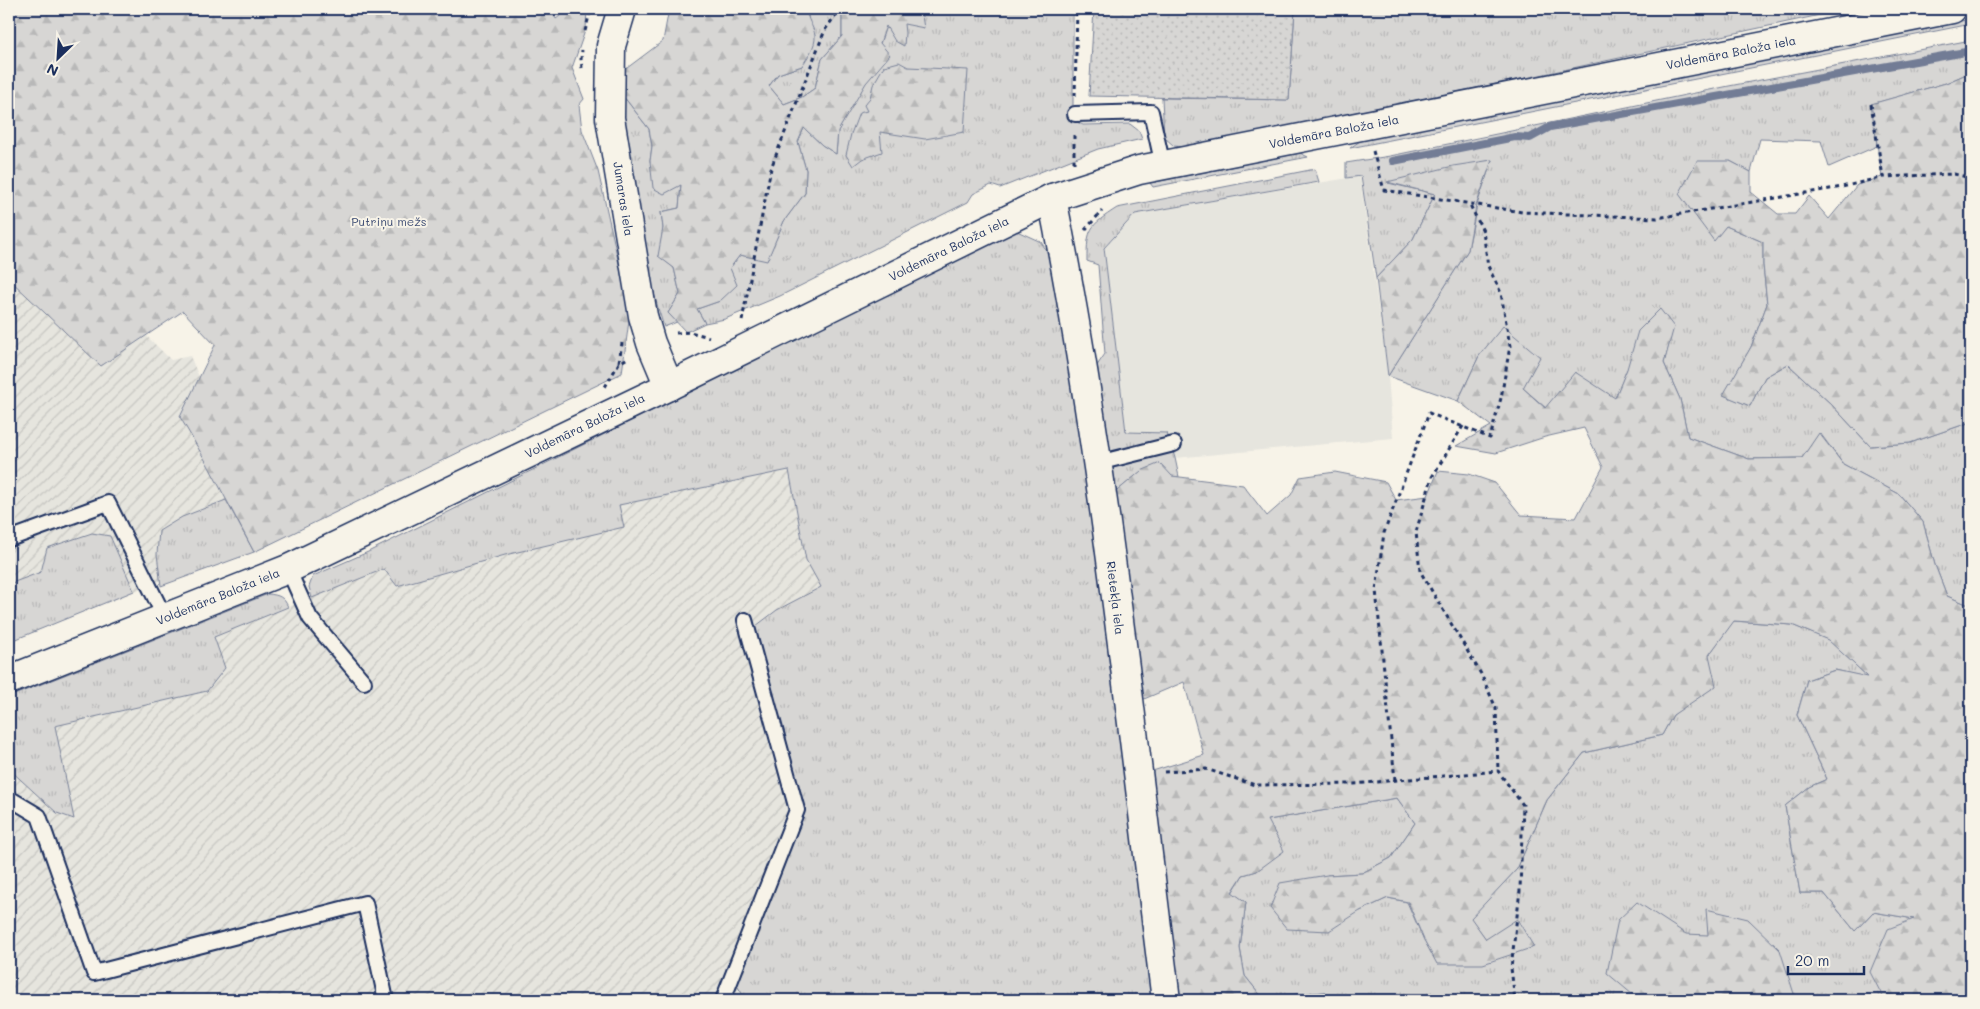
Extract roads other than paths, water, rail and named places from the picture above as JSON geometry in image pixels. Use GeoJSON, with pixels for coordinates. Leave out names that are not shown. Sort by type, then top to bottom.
{"type":"FeatureCollection","features":[{"type":"Feature","properties":{"kind":"main road","name":"Jumaras iela"},"geometry":{"type":"LineString","coordinates":[[622,9],[611,46],[610,118],[643,316],[651,344],[668,386]]}},
{"type":"Feature","properties":{"kind":"main road","name":"Voldemāra Baloža iela"},"geometry":{"type":"LineString","coordinates":[[9,680],[288,569],[1052,198],[1139,170],[1935,10]]}},
{"type":"Feature","properties":{"kind":"main road","name":"Rietekļa iela"},"geometry":{"type":"LineString","coordinates":[[1052,198],[1065,261],[1098,463],[1166,1000]]}},
{"type":"Feature","properties":{"kind":"lane"},"geometry":{"type":"LineString","coordinates":[[1075,114],[1152,112],[1163,166]]}},
{"type":"Feature","properties":{"kind":"lane"},"geometry":{"type":"LineString","coordinates":[[1098,463],[1174,444]]}},
{"type":"Feature","properties":{"kind":"lane"},"geometry":{"type":"LineString","coordinates":[[9,539],[108,503],[165,618]]}},
{"type":"Feature","properties":{"kind":"lane"},"geometry":{"type":"LineString","coordinates":[[288,569],[310,618],[364,682]]}},
{"type":"Feature","properties":{"kind":"lane"},"geometry":{"type":"LineString","coordinates":[[723,1000],[797,810],[745,620]]}},
{"type":"Feature","properties":{"kind":"lane"},"geometry":{"type":"LineString","coordinates":[[9,798],[39,816],[94,973],[365,903],[386,1000]]}},
{"type":"Feature","properties":{"kind":"waterway"},"geometry":{"type":"LineString","coordinates":[[1393,161],[1515,137],[1530,138],[1550,127],[1971,51]]}},
{"type":"Feature","properties":{"kind":"park label","name":"Putriņu mežs"},"geometry":{"type":"Point","coordinates":[389,222]}}]}
